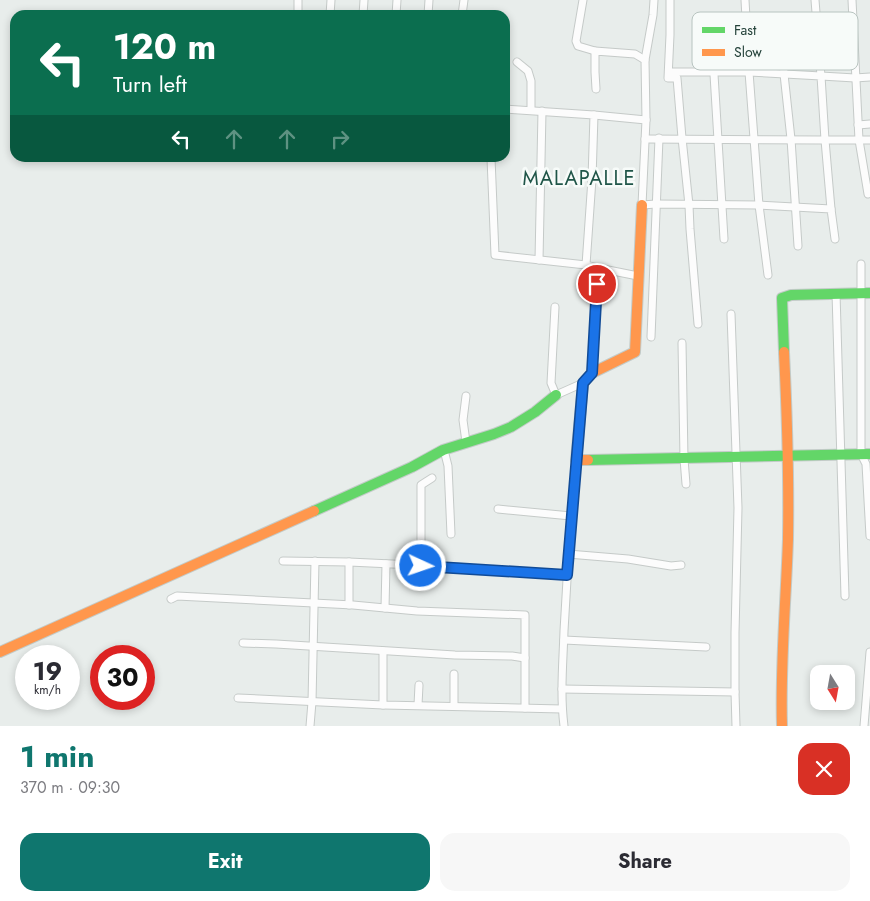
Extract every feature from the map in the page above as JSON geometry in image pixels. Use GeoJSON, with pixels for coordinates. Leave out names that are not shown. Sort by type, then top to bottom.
{"type":"FeatureCollection","features":[{"type":"Feature","properties":{"kind":"street"},"geometry":{"type":"LineString","coordinates":[[298,0],[298,10]]}},
{"type":"Feature","properties":{"kind":"street"},"geometry":{"type":"LineString","coordinates":[[583,0],[576,42],[578,46],[595,51],[636,54],[645,60]]}},
{"type":"Feature","properties":{"kind":"street"},"geometry":{"type":"LineString","coordinates":[[0,652],[404,471],[444,450],[495,434],[512,426],[540,409],[556,395],[583,383],[592,373],[635,352],[646,120],[645,60],[654,0]]}},
{"type":"Feature","properties":{"kind":"street"},"geometry":{"type":"LineString","coordinates":[[670,0],[668,78],[677,78],[698,324]]}},
{"type":"Feature","properties":{"kind":"street"},"geometry":{"type":"LineString","coordinates":[[595,51],[596,89]]}},
{"type":"Feature","properties":{"kind":"street"},"geometry":{"type":"LineString","coordinates":[[517,62],[528,71],[531,81],[531,110]]}},
{"type":"Feature","properties":{"kind":"street"},"geometry":{"type":"LineString","coordinates":[[784,70],[791,140],[798,246]]}},
{"type":"Feature","properties":{"kind":"street"},"geometry":{"type":"LineString","coordinates":[[821,70],[825,140],[835,239]]}},
{"type":"Feature","properties":{"kind":"street"},"geometry":{"type":"LineString","coordinates":[[855,70],[859,140],[868,194]]}},
{"type":"Feature","properties":{"kind":"street"},"geometry":{"type":"LineString","coordinates":[[669,72],[748,72],[855,78],[870,77]]}},
{"type":"Feature","properties":{"kind":"street"},"geometry":{"type":"LineString","coordinates":[[714,72],[724,239]]}},
{"type":"Feature","properties":{"kind":"street"},"geometry":{"type":"LineString","coordinates":[[748,72],[759,206],[768,275]]}},
{"type":"Feature","properties":{"kind":"street"},"geometry":{"type":"LineString","coordinates":[[510,109],[594,114],[646,120]]}},
{"type":"Feature","properties":{"kind":"street"},"geometry":{"type":"LineString","coordinates":[[538,260],[542,111]]}},
{"type":"Feature","properties":{"kind":"street"},"geometry":{"type":"LineString","coordinates":[[586,266],[594,114]]}},
{"type":"Feature","properties":{"kind":"street"},"geometry":{"type":"LineString","coordinates":[[858,125],[870,124]]}},
{"type":"Feature","properties":{"kind":"street"},"geometry":{"type":"LineString","coordinates":[[651,337],[659,138]]}},
{"type":"Feature","properties":{"kind":"street"},"geometry":{"type":"LineString","coordinates":[[645,139],[870,140]]}},
{"type":"Feature","properties":{"kind":"street"},"geometry":{"type":"LineString","coordinates":[[491,162],[495,255],[586,266],[638,276]]}},
{"type":"Feature","properties":{"kind":"street"},"geometry":{"type":"LineString","coordinates":[[642,206],[656,204],[832,209]]}},
{"type":"Feature","properties":{"kind":"street"},"geometry":{"type":"LineString","coordinates":[[861,264],[865,293],[865,454],[870,536]]}},
{"type":"Feature","properties":{"kind":"street"},"geometry":{"type":"LineString","coordinates":[[592,373],[598,268]]}},
{"type":"Feature","properties":{"kind":"street"},"geometry":{"type":"LineString","coordinates":[[836,293],[845,596]]}},
{"type":"Feature","properties":{"kind":"street"},"geometry":{"type":"LineString","coordinates":[[782,726],[782,654],[788,516],[788,456],[782,298],[791,295],[865,293]]}},
{"type":"Feature","properties":{"kind":"street"},"geometry":{"type":"LineString","coordinates":[[555,307],[551,383],[556,395]]}},
{"type":"Feature","properties":{"kind":"street"},"geometry":{"type":"LineString","coordinates":[[731,314],[738,508],[736,559],[736,726]]}},
{"type":"Feature","properties":{"kind":"street"},"geometry":{"type":"LineString","coordinates":[[682,344],[686,484]]}},
{"type":"Feature","properties":{"kind":"street"},"geometry":{"type":"LineString","coordinates":[[564,726],[562,689],[568,554],[583,383]]}},
{"type":"Feature","properties":{"kind":"street"},"geometry":{"type":"LineString","coordinates":[[466,396],[463,420],[466,442]]}},
{"type":"Feature","properties":{"kind":"street"},"geometry":{"type":"LineString","coordinates":[[444,450],[448,466],[451,534]]}},
{"type":"Feature","properties":{"kind":"street"},"geometry":{"type":"LineString","coordinates":[[576,460],[865,454]]}},
{"type":"Feature","properties":{"kind":"street"},"geometry":{"type":"LineString","coordinates":[[421,566],[421,485],[432,478]]}},
{"type":"Feature","properties":{"kind":"street"},"geometry":{"type":"LineString","coordinates":[[498,509],[571,516]]}},
{"type":"Feature","properties":{"kind":"street"},"geometry":{"type":"LineString","coordinates":[[568,554],[628,559],[670,566],[681,565]]}},
{"type":"Feature","properties":{"kind":"street"},"geometry":{"type":"LineString","coordinates":[[284,561],[349,562],[567,575]]}},
{"type":"Feature","properties":{"kind":"street"},"geometry":{"type":"LineString","coordinates":[[310,726],[315,562]]}},
{"type":"Feature","properties":{"kind":"street"},"geometry":{"type":"LineString","coordinates":[[349,562],[349,605]]}},
{"type":"Feature","properties":{"kind":"street"},"geometry":{"type":"LineString","coordinates":[[385,608],[386,564]]}},
{"type":"Feature","properties":{"kind":"street"},"geometry":{"type":"LineString","coordinates":[[171,599],[177,596],[525,615],[525,708]]}},
{"type":"Feature","properties":{"kind":"street"},"geometry":{"type":"LineString","coordinates":[[564,640],[706,647]]}},
{"type":"Feature","properties":{"kind":"street"},"geometry":{"type":"LineString","coordinates":[[243,643],[525,658]]}},
{"type":"Feature","properties":{"kind":"street"},"geometry":{"type":"LineString","coordinates":[[383,651],[383,704]]}},
{"type":"Feature","properties":{"kind":"street"},"geometry":{"type":"LineString","coordinates":[[864,726],[870,652]]}},
{"type":"Feature","properties":{"kind":"street"},"geometry":{"type":"LineString","coordinates":[[454,674],[454,706]]}},
{"type":"Feature","properties":{"kind":"street"},"geometry":{"type":"LineString","coordinates":[[418,705],[419,685]]}},
{"type":"Feature","properties":{"kind":"street"},"geometry":{"type":"LineString","coordinates":[[562,689],[735,692]]}},
{"type":"Feature","properties":{"kind":"street"},"geometry":{"type":"LineString","coordinates":[[238,698],[562,709]]}},
{"type":"Feature","properties":{"kind":"traffic: fast"},"geometry":{"type":"LineString","coordinates":[[784,352],[782,298],[791,295],[870,293]]}},
{"type":"Feature","properties":{"kind":"traffic: fast"},"geometry":{"type":"LineString","coordinates":[[314,511],[412,467],[443,450],[511,427],[535,412],[556,395]]}},
{"type":"Feature","properties":{"kind":"traffic: fast"},"geometry":{"type":"LineString","coordinates":[[588,460],[870,454]]}},
{"type":"Feature","properties":{"kind":"traffic: slow"},"geometry":{"type":"LineString","coordinates":[[588,460],[576,460],[583,383],[592,373],[635,352],[642,205]]}},
{"type":"Feature","properties":{"kind":"traffic: slow"},"geometry":{"type":"LineString","coordinates":[[782,726],[782,656],[788,516],[788,446],[784,352]]}},
{"type":"Feature","properties":{"kind":"traffic: slow"},"geometry":{"type":"LineString","coordinates":[[0,652],[314,511]]}},
{"type":"Feature","properties":{"kind":"district","name":"MALAPALLE"},"geometry":{"type":"Point","coordinates":[579,178]}},
{"type":"Feature","properties":{"kind":"route"},"geometry":{"type":"LineString","coordinates":[[421,566],[567,575],[583,383],[592,373],[597,284]]}}]}
